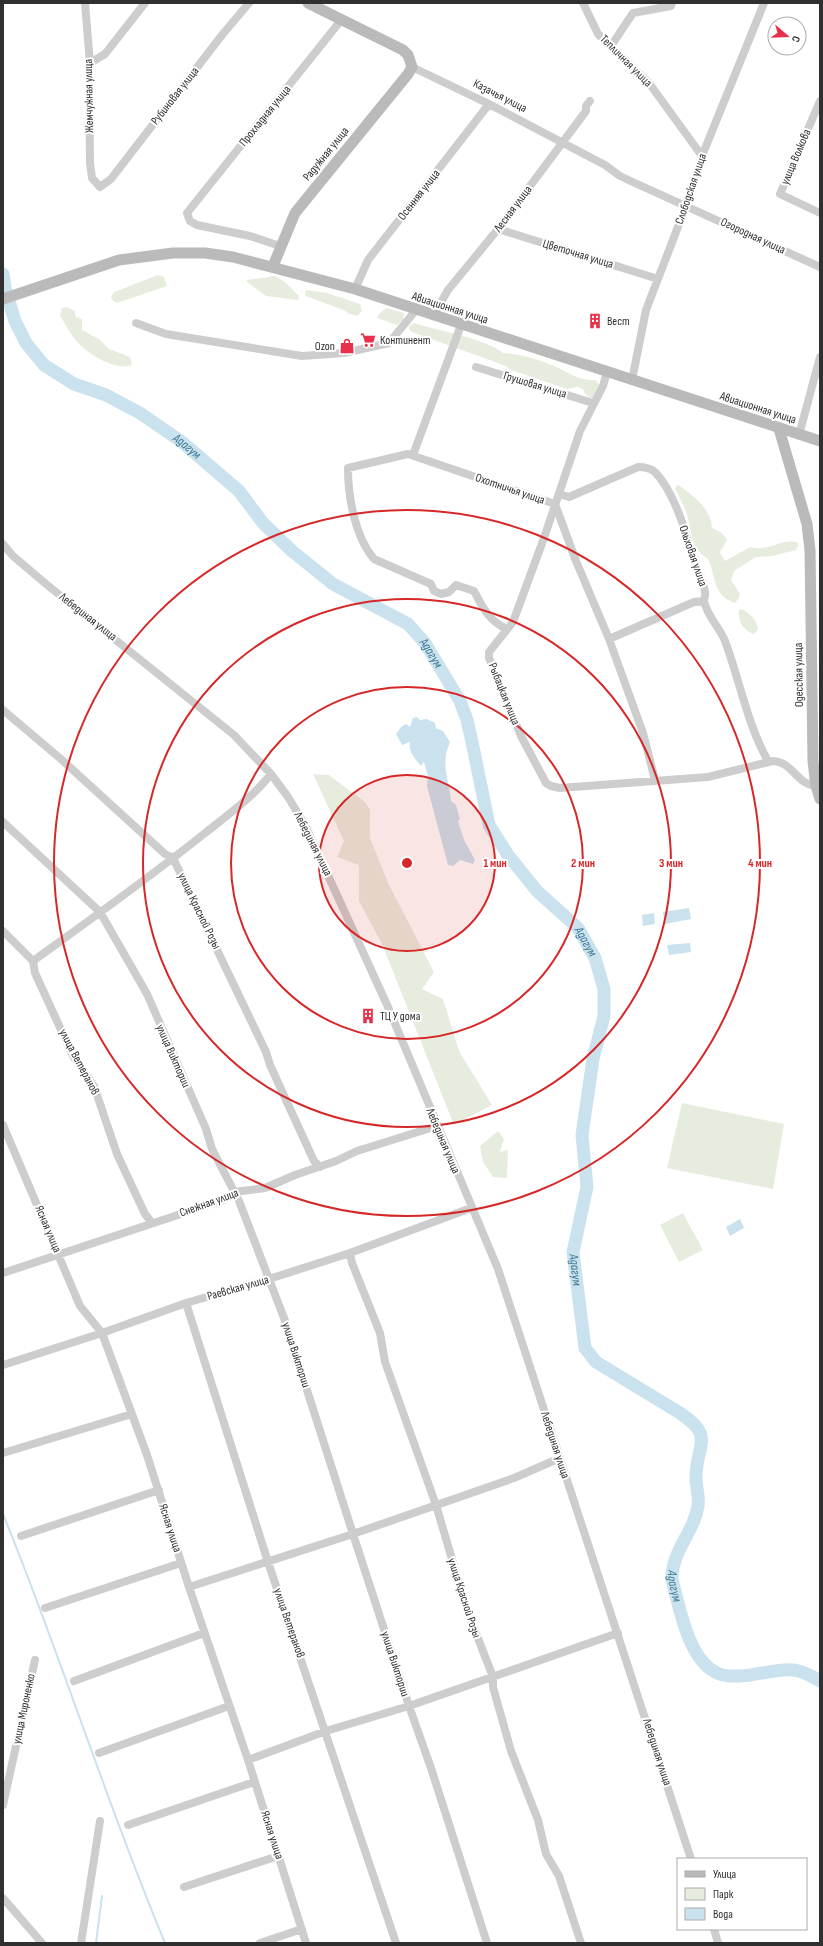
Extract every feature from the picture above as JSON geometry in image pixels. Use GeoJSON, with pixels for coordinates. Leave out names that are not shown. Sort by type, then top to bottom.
{"type":"FeatureCollection","features":[{"type":"Feature","properties":{"kind":"main road"},"geometry":{"type":"LineString","coordinates":[[308,3],[403,50],[408,55],[412,66]]}},
{"type":"Feature","properties":{"kind":"main road","name":"Радужная улица"},"geometry":{"type":"LineString","coordinates":[[273,266],[280,246],[295,213],[408,74],[412,66]]}},
{"type":"Feature","properties":{"kind":"main road","name":"Авиационная улица"},"geometry":{"type":"LineString","coordinates":[[3,299],[66,276],[119,260],[173,253],[206,253],[233,257],[273,266],[355,290],[779,429],[820,441]]}},
{"type":"Feature","properties":{"kind":"main road","name":"Одесская улица"},"geometry":{"type":"LineString","coordinates":[[779,429],[807,524],[810,550],[813,745],[816,786],[820,798]]}},
{"type":"Feature","properties":{"kind":"street","name":"Жемчужная улица"},"geometry":{"type":"LineString","coordinates":[[85,3],[90,63],[88,81],[90,163],[92,178],[100,187]]}},
{"type":"Feature","properties":{"kind":"street"},"geometry":{"type":"LineString","coordinates":[[90,63],[104,54],[145,3]]}},
{"type":"Feature","properties":{"kind":"street","name":"Рубиновая улица"},"geometry":{"type":"LineString","coordinates":[[100,187],[111,179],[222,35],[249,3]]}},
{"type":"Feature","properties":{"kind":"street","name":"Тепличная улица"},"geometry":{"type":"LineString","coordinates":[[583,3],[598,34],[649,83],[702,156]]}},
{"type":"Feature","properties":{"kind":"street"},"geometry":{"type":"LineString","coordinates":[[611,46],[633,13],[671,6],[672,3]]}},
{"type":"Feature","properties":{"kind":"street","name":"Слободская улица"},"geometry":{"type":"LineString","coordinates":[[632,380],[646,310],[686,206],[702,156],[764,3]]}},
{"type":"Feature","properties":{"kind":"street","name":"Прохладная улица"},"geometry":{"type":"LineString","coordinates":[[280,246],[250,236],[197,225],[190,221],[187,214],[342,19]]}},
{"type":"Feature","properties":{"kind":"street","name":"Казачья улица"},"geometry":{"type":"LineString","coordinates":[[412,66],[489,104],[605,165],[620,176],[686,206]]}},
{"type":"Feature","properties":{"kind":"street","name":"Лесная улица"},"geometry":{"type":"LineString","coordinates":[[433,316],[448,290],[498,229],[563,143],[586,111],[586,106],[590,101]]}},
{"type":"Feature","properties":{"kind":"street","name":"улица Волкова"},"geometry":{"type":"LineString","coordinates":[[820,101],[780,194],[820,213]]}},
{"type":"Feature","properties":{"kind":"street","name":"Осенняя улица"},"geometry":{"type":"LineString","coordinates":[[355,290],[368,260],[489,104]]}},
{"type":"Feature","properties":{"kind":"street","name":"Огородная улица"},"geometry":{"type":"LineString","coordinates":[[686,206],[820,267]]}},
{"type":"Feature","properties":{"kind":"street","name":"Цветочная улица"},"geometry":{"type":"LineString","coordinates":[[498,229],[658,279]]}},
{"type":"Feature","properties":{"kind":"street"},"geometry":{"type":"LineString","coordinates":[[136,323],[166,334],[302,356],[344,353],[389,343],[416,310]]}},
{"type":"Feature","properties":{"kind":"street"},"geometry":{"type":"LineString","coordinates":[[413,455],[461,325]]}},
{"type":"Feature","properties":{"kind":"street"},"geometry":{"type":"LineString","coordinates":[[799,435],[820,357]]}},
{"type":"Feature","properties":{"kind":"street","name":"Грушовая улица"},"geometry":{"type":"LineString","coordinates":[[476,368],[594,403]]}},
{"type":"Feature","properties":{"kind":"street"},"geometry":{"type":"LineString","coordinates":[[507,629],[513,622],[527,585],[580,431],[603,386],[607,372]]}},
{"type":"Feature","properties":{"kind":"street","name":"Охотничья улица"},"geometry":{"type":"LineString","coordinates":[[507,629],[497,624],[485,613],[474,591],[456,585],[449,592],[441,594],[434,591],[431,584],[374,559],[368,552],[352,510],[348,468],[408,454],[555,504],[576,562],[609,639],[644,733],[655,780]]}},
{"type":"Feature","properties":{"kind":"street","name":"Ольховая улица"},"geometry":{"type":"LineString","coordinates":[[559,494],[569,497],[638,467],[646,467],[654,471],[663,483],[676,509],[705,592],[704,601],[714,623],[724,639],[738,678],[750,722],[759,745],[768,761]]}},
{"type":"Feature","properties":{"kind":"street","name":"Лебединая улица"},"geometry":{"type":"LineString","coordinates":[[3,544],[13,556],[46,584],[234,735],[271,774],[292,802],[318,849],[388,1007],[498,1269],[692,1858]]}},
{"type":"Feature","properties":{"kind":"street"},"geometry":{"type":"LineString","coordinates":[[609,639],[628,629],[694,602],[704,601]]}},
{"type":"Feature","properties":{"kind":"street","name":"Рыбацкая улица"},"geometry":{"type":"LineString","coordinates":[[507,629],[500,640],[493,646],[489,658],[521,736],[546,783],[560,788],[655,780]]}},
{"type":"Feature","properties":{"kind":"street","name":"улица Красной Розы"},"geometry":{"type":"LineString","coordinates":[[3,710],[62,760],[165,854],[173,858],[263,1044],[270,1065],[314,1161],[320,1166]]}},
{"type":"Feature","properties":{"kind":"street"},"geometry":{"type":"LineString","coordinates":[[655,780],[708,777],[736,771],[768,761],[780,761],[788,766],[799,780],[808,786],[816,786]]}},
{"type":"Feature","properties":{"kind":"street"},"geometry":{"type":"LineString","coordinates":[[33,961],[173,858],[243,802],[262,785],[271,774]]}},
{"type":"Feature","properties":{"kind":"street","name":"улица Виктории"},"geometry":{"type":"LineString","coordinates":[[3,822],[100,912],[147,994],[206,1129],[212,1149],[234,1192],[284,1318],[408,1706],[431,1768],[487,1943]]}},
{"type":"Feature","properties":{"kind":"street","name":"улица Ветеранов"},"geometry":{"type":"LineString","coordinates":[[3,931],[33,961],[35,973],[73,1056],[94,1086],[117,1154],[145,1214],[152,1223]]}},
{"type":"Feature","properties":{"kind":"street","name":"Ясная улица"},"geometry":{"type":"LineString","coordinates":[[3,1125],[80,1306],[102,1333],[159,1490],[181,1563],[248,1760],[306,1943]]}},
{"type":"Feature","properties":{"kind":"street","name":"Снежная улица"},"geometry":{"type":"LineString","coordinates":[[3,1273],[223,1200],[234,1192],[265,1188],[357,1151],[437,1126]]}},
{"type":"Feature","properties":{"kind":"street","name":"Раевская улица"},"geometry":{"type":"LineString","coordinates":[[3,1364],[102,1333],[186,1303],[269,1279],[350,1253],[472,1208]]}},
{"type":"Feature","properties":{"kind":"street","name":"улица Красной Розы"},"geometry":{"type":"LineString","coordinates":[[350,1253],[352,1264],[380,1333],[385,1362],[436,1505],[467,1610],[493,1677],[493,1687],[511,1751],[538,1820],[546,1854],[559,1876],[581,1943]]}},
{"type":"Feature","properties":{"kind":"street","name":"улица Ветеранов"},"geometry":{"type":"LineString","coordinates":[[186,1303],[268,1562],[396,1943]]}},
{"type":"Feature","properties":{"kind":"street"},"geometry":{"type":"LineString","coordinates":[[3,1453],[132,1414]]}},
{"type":"Feature","properties":{"kind":"street"},"geometry":{"type":"LineString","coordinates":[[189,1587],[353,1534],[514,1478],[560,1458]]}},
{"type":"Feature","properties":{"kind":"street"},"geometry":{"type":"LineString","coordinates":[[21,1536],[159,1490]]}},
{"type":"Feature","properties":{"kind":"street"},"geometry":{"type":"LineString","coordinates":[[45,1608],[181,1563]]}},
{"type":"Feature","properties":{"kind":"street"},"geometry":{"type":"LineString","coordinates":[[74,1681],[204,1633]]}},
{"type":"Feature","properties":{"kind":"street"},"geometry":{"type":"LineString","coordinates":[[248,1760],[326,1731],[408,1706],[618,1633]]}},
{"type":"Feature","properties":{"kind":"street","name":"улица Мироненко"},"geometry":{"type":"LineString","coordinates":[[3,1805],[34,1660]]}},
{"type":"Feature","properties":{"kind":"street"},"geometry":{"type":"LineString","coordinates":[[99,1753],[229,1706]]}},
{"type":"Feature","properties":{"kind":"street"},"geometry":{"type":"LineString","coordinates":[[128,1825],[254,1782]]}},
{"type":"Feature","properties":{"kind":"street"},"geometry":{"type":"LineString","coordinates":[[80,1943],[100,1821]]}},
{"type":"Feature","properties":{"kind":"street"},"geometry":{"type":"LineString","coordinates":[[184,1887],[278,1856]]}},
{"type":"Feature","properties":{"kind":"street"},"geometry":{"type":"LineString","coordinates":[[3,1898],[42,1943]]}},
{"type":"Feature","properties":{"kind":"street"},"geometry":{"type":"LineString","coordinates":[[260,1943],[302,1929]]}},
{"type":"Feature","properties":{"kind":"street"},"geometry":{"type":"LineString","coordinates":[[714,1930],[718,1943]]}},
{"type":"Feature","properties":{"kind":"green space"},"geometry":{"type":"Polygon","coordinates":[[[158,275],[164,277],[167,286],[117,303],[113,301],[111,297],[114,292],[158,275]]]}},
{"type":"Feature","properties":{"kind":"green space"},"geometry":{"type":"Polygon","coordinates":[[[275,276],[285,282],[299,296],[298,300],[266,296],[247,282],[247,280],[275,276]]]}},
{"type":"Feature","properties":{"kind":"green space"},"geometry":{"type":"Polygon","coordinates":[[[306,290],[327,293],[360,304],[362,311],[357,316],[347,313],[346,311],[306,296],[306,290]]]}},
{"type":"Feature","properties":{"kind":"green space"},"geometry":{"type":"Polygon","coordinates":[[[67,307],[74,311],[76,317],[82,319],[82,330],[99,339],[109,349],[130,357],[132,365],[117,366],[108,363],[91,354],[78,343],[60,315],[62,308],[67,307]]]}},
{"type":"Feature","properties":{"kind":"green space"},"geometry":{"type":"Polygon","coordinates":[[[386,308],[404,313],[403,320],[397,325],[377,318],[386,308]]]}},
{"type":"Feature","properties":{"kind":"green space"},"geometry":{"type":"Polygon","coordinates":[[[414,323],[474,339],[503,353],[542,361],[574,376],[583,379],[595,380],[599,384],[600,388],[594,397],[591,398],[585,394],[583,389],[578,387],[567,389],[511,370],[506,366],[412,332],[409,329],[409,326],[414,323]]]}},
{"type":"Feature","properties":{"kind":"green space"},"geometry":{"type":"Polygon","coordinates":[[[679,485],[701,504],[709,515],[712,528],[722,533],[727,540],[720,552],[725,561],[750,547],[762,548],[785,542],[797,542],[798,546],[796,550],[772,556],[756,557],[734,571],[731,580],[740,594],[735,603],[728,600],[719,591],[716,585],[708,559],[698,550],[692,538],[686,512],[675,489],[676,486],[679,485]]]}},
{"type":"Feature","properties":{"kind":"green space"},"geometry":{"type":"Polygon","coordinates":[[[742,609],[751,615],[755,620],[758,630],[754,634],[747,631],[740,621],[739,610],[742,609]]]}},
{"type":"Feature","properties":{"kind":"green space"},"geometry":{"type":"Polygon","coordinates":[[[313,774],[329,775],[365,802],[370,810],[370,838],[388,883],[434,972],[422,989],[443,999],[459,1051],[492,1105],[454,1125],[382,944],[359,901],[359,865],[337,857],[344,841],[313,774]]]}},
{"type":"Feature","properties":{"kind":"green space"},"geometry":{"type":"Polygon","coordinates":[[[682,1103],[784,1124],[773,1189],[667,1168],[682,1103]]]}},
{"type":"Feature","properties":{"kind":"green space"},"geometry":{"type":"Polygon","coordinates":[[[498,1131],[504,1139],[500,1152],[508,1150],[507,1178],[493,1177],[483,1162],[480,1146],[498,1131]]]}},
{"type":"Feature","properties":{"kind":"green space"},"geometry":{"type":"Polygon","coordinates":[[[683,1213],[703,1250],[679,1262],[660,1225],[683,1213]]]}},
{"type":"Feature","properties":{"kind":"water"},"geometry":{"type":"Polygon","coordinates":[[[417,717],[420,720],[427,719],[435,723],[436,728],[443,731],[450,742],[447,750],[445,765],[451,801],[456,805],[460,819],[458,821],[464,840],[475,860],[473,864],[460,860],[453,866],[448,865],[427,786],[428,776],[424,762],[421,766],[411,752],[410,742],[402,745],[396,734],[401,727],[406,724],[410,727],[413,718],[417,717]]]}},
{"type":"Feature","properties":{"kind":"water"},"geometry":{"type":"Polygon","coordinates":[[[689,908],[691,919],[665,924],[663,912],[689,908]]]}},
{"type":"Feature","properties":{"kind":"water"},"geometry":{"type":"Polygon","coordinates":[[[654,913],[655,924],[643,926],[642,915],[654,913]]]}},
{"type":"Feature","properties":{"kind":"water"},"geometry":{"type":"Polygon","coordinates":[[[690,943],[691,952],[669,955],[667,945],[690,943]]]}},
{"type":"Feature","properties":{"kind":"water"},"geometry":{"type":"Polygon","coordinates":[[[740,1219],[744,1228],[730,1236],[726,1227],[740,1219]]]}},
{"type":"Feature","properties":{"kind":"waterway","name":"Адагум"},"geometry":{"type":"LineString","coordinates":[[3,274],[5,288],[15,321],[26,343],[44,365],[74,384],[106,395],[140,413],[182,442],[239,491],[263,523],[292,551],[333,584],[408,624],[425,643],[460,701],[467,720],[489,825],[508,855],[537,891],[578,928],[595,958],[604,989],[604,1016],[593,1059],[582,1135],[587,1187],[573,1252],[585,1348],[596,1362],[680,1413],[691,1421],[701,1434],[702,1440],[696,1475],[698,1506],[696,1516],[675,1560],[672,1580],[688,1635],[694,1649],[702,1661],[711,1670],[723,1675],[744,1676],[782,1670],[796,1670],[820,1681]]}},
{"type":"Feature","properties":{"kind":"waterway"},"geometry":{"type":"LineString","coordinates":[[3,1514],[143,1890],[165,1943]]}},
{"type":"Feature","properties":{"kind":"waterway"},"geometry":{"type":"LineString","coordinates":[[96,1943],[102,1896]]}},
{"type":"Feature","properties":{"kind":"place","name":"Вест"},"geometry":{"type":"Point","coordinates":[595,321]}},
{"type":"Feature","properties":{"kind":"place","name":"Континент"},"geometry":{"type":"Point","coordinates":[368,340]}},
{"type":"Feature","properties":{"kind":"place","name":"Ozon"},"geometry":{"type":"Point","coordinates":[347,346]}},
{"type":"Feature","properties":{"kind":"place","name":"ТЦ У дома"},"geometry":{"type":"Point","coordinates":[368,1016]}}]}
